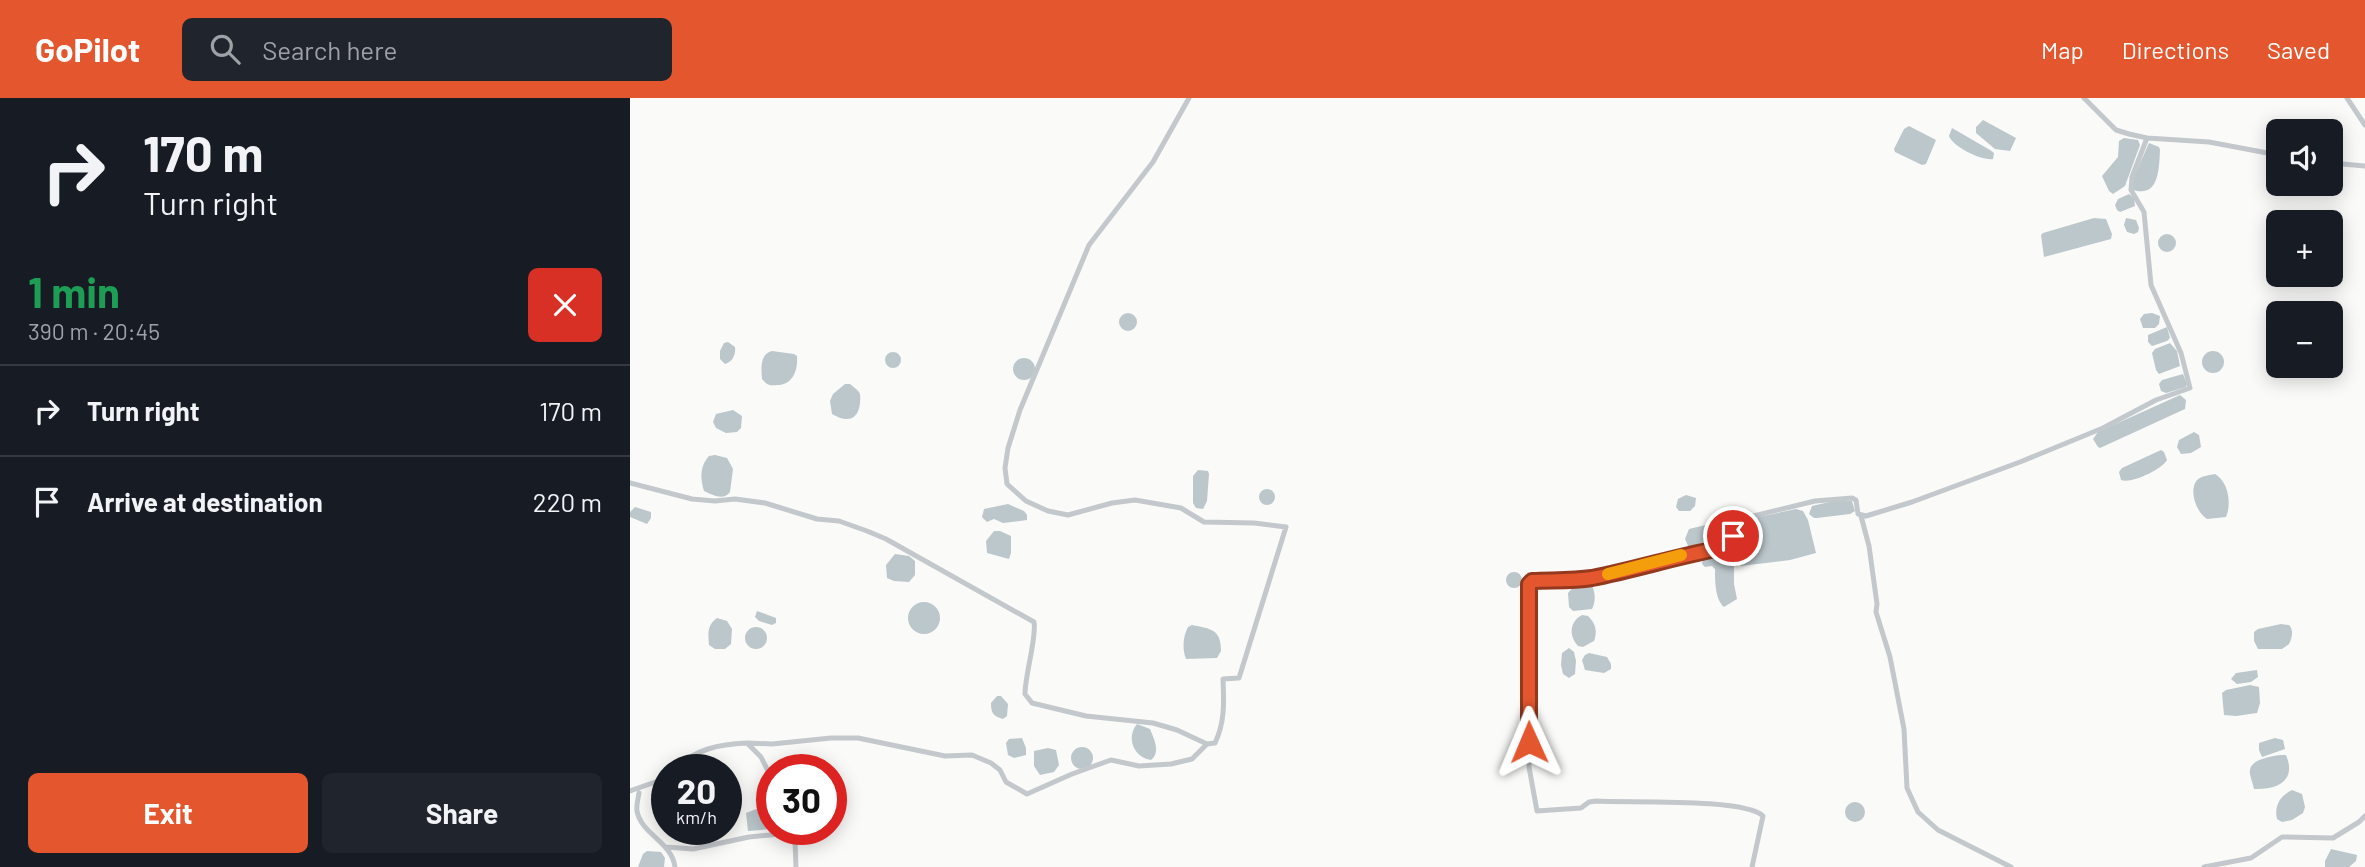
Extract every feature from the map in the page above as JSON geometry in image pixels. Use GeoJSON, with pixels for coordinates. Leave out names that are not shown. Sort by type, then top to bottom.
{"type":"FeatureCollection","features":[{"type":"Feature","properties":{"kind":"street"},"geometry":{"type":"LineString","coordinates":[[630,483],[692,499],[735,499],[765,503],[817,519],[839,521],[886,539],[1034,622],[1036,631],[1025,679],[1025,694],[1032,703],[1086,716],[1153,723],[1177,730],[1207,744],[1215,743],[1222,729],[1223,679],[1239,678],[1286,527],[1204,522],[1181,508],[1135,500],[1068,515],[1048,511],[1026,501],[1007,484],[1005,468],[1020,410],[1089,245],[1153,162],[1189,98]]}},
{"type":"Feature","properties":{"kind":"street"},"geometry":{"type":"LineString","coordinates":[[2084,98],[2116,130],[2147,138],[2209,142],[2266,153]]}},
{"type":"Feature","properties":{"kind":"street"},"geometry":{"type":"LineString","coordinates":[[2347,98],[2365,125]]}},
{"type":"Feature","properties":{"kind":"street"},"geometry":{"type":"LineString","coordinates":[[1861,516],[1922,498],[2020,462],[2103,428],[2156,400],[2190,388],[2181,353],[2151,285],[2144,212],[2131,190],[2132,177],[2147,138]]}},
{"type":"Feature","properties":{"kind":"street"},"geometry":{"type":"LineString","coordinates":[[2343,164],[2365,166]]}},
{"type":"Feature","properties":{"kind":"street"},"geometry":{"type":"LineString","coordinates":[[1752,867],[1763,816],[1758,811],[1733,806],[1596,801],[1581,808],[1537,811],[1529,767],[1529,584],[1532,581],[1594,577],[1685,554],[1727,547],[1733,536],[1734,522],[1737,520],[1840,497],[1856,500],[1869,546],[1876,612],[1890,657],[1904,729],[1906,788],[1918,812],[1938,830],[2011,867]]}},
{"type":"Feature","properties":{"kind":"street"},"geometry":{"type":"LineString","coordinates":[[696,754],[724,744],[772,744],[858,737],[945,756],[972,755],[991,763],[1000,770],[1006,782],[1027,794],[1111,760],[1139,766],[1171,764],[1192,759],[1207,744]]}},
{"type":"Feature","properties":{"kind":"street"},"geometry":{"type":"LineString","coordinates":[[747,743],[758,754]]}},
{"type":"Feature","properties":{"kind":"street"},"geometry":{"type":"LineString","coordinates":[[630,791],[651,784]]}},
{"type":"Feature","properties":{"kind":"street"},"geometry":{"type":"LineString","coordinates":[[639,793],[636,809],[642,822],[673,856],[675,867]]}},
{"type":"Feature","properties":{"kind":"street"},"geometry":{"type":"LineString","coordinates":[[2204,867],[2251,858],[2281,838],[2333,838],[2365,816]]}},
{"type":"Feature","properties":{"kind":"street"},"geometry":{"type":"LineString","coordinates":[[630,818],[640,817]]}},
{"type":"Feature","properties":{"kind":"street"},"geometry":{"type":"LineString","coordinates":[[666,847],[693,849],[756,836]]}},
{"type":"Feature","properties":{"kind":"street"},"geometry":{"type":"LineString","coordinates":[[795,845],[796,867]]}},
{"type":"Feature","properties":{"kind":"shaded area"},"geometry":{"type":"Polygon","coordinates":[[[1983,120],[2016,138],[2010,151],[1995,149],[1976,133],[1976,127],[1983,120]]]}},
{"type":"Feature","properties":{"kind":"shaded area"},"geometry":{"type":"Polygon","coordinates":[[[1909,126],[1936,140],[1926,164],[1922,165],[1895,152],[1904,129],[1909,126]]]}},
{"type":"Feature","properties":{"kind":"shaded area"},"geometry":{"type":"Polygon","coordinates":[[[1952,128],[1994,153],[1993,159],[1975,156],[1956,145],[1949,136],[1952,128]]]}},
{"type":"Feature","properties":{"kind":"shaded area"},"geometry":{"type":"Polygon","coordinates":[[[2124,138],[2138,140],[2140,145],[2125,186],[2113,194],[2102,176],[2118,157],[2119,141],[2124,138]]]}},
{"type":"Feature","properties":{"kind":"shaded area"},"geometry":{"type":"Polygon","coordinates":[[[2149,143],[2160,150],[2156,180],[2148,190],[2133,190],[2133,179],[2149,143]]]}},
{"type":"Feature","properties":{"kind":"shaded area"},"geometry":{"type":"Polygon","coordinates":[[[2129,194],[2134,198],[2135,206],[2120,212],[2115,205],[2118,199],[2129,194]]]}},
{"type":"Feature","properties":{"kind":"shaded area"},"geometry":{"type":"Polygon","coordinates":[[[2094,218],[2106,219],[2112,234],[2111,239],[2044,257],[2043,233],[2094,218]]]}},
{"type":"Feature","properties":{"kind":"shaded area"},"geometry":{"type":"Polygon","coordinates":[[[2126,218],[2136,220],[2138,232],[2127,232],[2124,225],[2126,218]]]}},
{"type":"Feature","properties":{"kind":"shaded area"},"geometry":{"type":"Polygon","coordinates":[[[2167,234],[2173,237],[2176,243],[2173,249],[2167,252],[2161,249],[2158,243],[2161,237],[2167,234]]]}},
{"type":"Feature","properties":{"kind":"shaded area"},"geometry":{"type":"Polygon","coordinates":[[[1128,313],[1134,316],[1137,322],[1134,328],[1128,331],[1122,328],[1119,322],[1122,316],[1128,313]]]}},
{"type":"Feature","properties":{"kind":"shaded area"},"geometry":{"type":"Polygon","coordinates":[[[2144,314],[2160,316],[2159,324],[2155,328],[2143,328],[2140,319],[2144,314]]]}},
{"type":"Feature","properties":{"kind":"shaded area"},"geometry":{"type":"Polygon","coordinates":[[[2167,327],[2170,338],[2167,341],[2152,346],[2148,342],[2148,335],[2167,327]]]}},
{"type":"Feature","properties":{"kind":"shaded area"},"geometry":{"type":"Polygon","coordinates":[[[728,342],[735,347],[735,352],[732,360],[725,364],[720,359],[720,351],[724,343],[728,342]]]}},
{"type":"Feature","properties":{"kind":"shaded area"},"geometry":{"type":"Polygon","coordinates":[[[2170,343],[2177,351],[2180,366],[2159,374],[2152,353],[2170,343]]]}},
{"type":"Feature","properties":{"kind":"shaded area"},"geometry":{"type":"Polygon","coordinates":[[[772,351],[797,356],[797,366],[791,380],[770,385],[762,379],[763,358],[772,351]]]}},
{"type":"Feature","properties":{"kind":"shaded area"},"geometry":{"type":"Polygon","coordinates":[[[2213,351],[2221,354],[2224,362],[2221,370],[2213,373],[2205,370],[2202,362],[2205,354],[2213,351]]]}},
{"type":"Feature","properties":{"kind":"shaded area"},"geometry":{"type":"Polygon","coordinates":[[[890,352],[896,352],[901,360],[899,366],[890,368],[885,363],[885,357],[890,352]]]}},
{"type":"Feature","properties":{"kind":"shaded area"},"geometry":{"type":"Polygon","coordinates":[[[1024,358],[1032,361],[1035,369],[1032,377],[1024,380],[1016,377],[1013,369],[1016,361],[1024,358]]]}},
{"type":"Feature","properties":{"kind":"shaded area"},"geometry":{"type":"Polygon","coordinates":[[[2183,374],[2186,387],[2166,393],[2161,391],[2159,384],[2162,380],[2183,374]]]}},
{"type":"Feature","properties":{"kind":"shaded area"},"geometry":{"type":"Polygon","coordinates":[[[845,384],[850,384],[860,393],[859,409],[850,419],[832,414],[830,401],[833,394],[845,384]]]}},
{"type":"Feature","properties":{"kind":"shaded area"},"geometry":{"type":"Polygon","coordinates":[[[2180,395],[2186,400],[2185,409],[2100,448],[2093,439],[2098,432],[2180,395]]]}},
{"type":"Feature","properties":{"kind":"shaded area"},"geometry":{"type":"Polygon","coordinates":[[[733,410],[742,416],[741,428],[737,432],[726,433],[716,428],[713,422],[716,414],[733,410]]]}},
{"type":"Feature","properties":{"kind":"shaded area"},"geometry":{"type":"Polygon","coordinates":[[[2194,432],[2199,435],[2201,447],[2191,453],[2181,454],[2177,447],[2179,440],[2194,432]]]}},
{"type":"Feature","properties":{"kind":"shaded area"},"geometry":{"type":"Polygon","coordinates":[[[2161,450],[2167,460],[2159,468],[2138,478],[2121,480],[2119,472],[2122,468],[2161,450]]]}},
{"type":"Feature","properties":{"kind":"shaded area"},"geometry":{"type":"Polygon","coordinates":[[[709,456],[727,458],[733,469],[730,492],[724,496],[704,491],[704,464],[709,456]]]}},
{"type":"Feature","properties":{"kind":"shaded area"},"geometry":{"type":"Polygon","coordinates":[[[1198,470],[1208,471],[1209,474],[1207,501],[1203,509],[1196,508],[1193,503],[1193,476],[1198,470]]]}},
{"type":"Feature","properties":{"kind":"shaded area"},"geometry":{"type":"Polygon","coordinates":[[[2215,474],[2226,487],[2228,511],[2226,517],[2207,519],[2197,507],[2193,490],[2197,480],[2215,474]]]}},
{"type":"Feature","properties":{"kind":"shaded area"},"geometry":{"type":"Polygon","coordinates":[[[1267,489],[1273,491],[1273,503],[1267,505],[1261,503],[1259,497],[1261,491],[1267,489]]]}},
{"type":"Feature","properties":{"kind":"shaded area"},"geometry":{"type":"Polygon","coordinates":[[[1686,495],[1696,498],[1695,506],[1690,511],[1679,511],[1676,507],[1678,499],[1686,495]]]}},
{"type":"Feature","properties":{"kind":"shaded area"},"geometry":{"type":"Polygon","coordinates":[[[1838,500],[1852,501],[1855,511],[1817,518],[1809,514],[1812,506],[1838,500]]]}},
{"type":"Feature","properties":{"kind":"shaded area"},"geometry":{"type":"Polygon","coordinates":[[[1008,504],[1024,511],[1027,520],[1003,523],[994,519],[987,522],[982,517],[984,509],[1008,504]]]}},
{"type":"Feature","properties":{"kind":"shaded area"},"geometry":{"type":"Polygon","coordinates":[[[635,507],[651,512],[647,524],[630,517],[630,512],[635,507]]]}},
{"type":"Feature","properties":{"kind":"shaded area"},"geometry":{"type":"Polygon","coordinates":[[[1796,509],[1803,511],[1808,520],[1816,553],[1790,560],[1741,566],[1734,558],[1737,599],[1724,607],[1717,595],[1715,569],[1702,564],[1703,556],[1707,553],[1729,551],[1734,556],[1739,526],[1754,518],[1796,509]]]}},
{"type":"Feature","properties":{"kind":"shaded area"},"geometry":{"type":"Polygon","coordinates":[[[1723,523],[1726,535],[1715,543],[1689,548],[1685,539],[1689,529],[1723,523]]]}},
{"type":"Feature","properties":{"kind":"shaded area"},"geometry":{"type":"Polygon","coordinates":[[[994,531],[1011,536],[1009,559],[987,553],[986,541],[994,531]]]}},
{"type":"Feature","properties":{"kind":"shaded area"},"geometry":{"type":"Polygon","coordinates":[[[895,554],[909,556],[915,561],[915,575],[909,582],[887,578],[886,565],[895,554]]]}},
{"type":"Feature","properties":{"kind":"shaded area"},"geometry":{"type":"Polygon","coordinates":[[[1511,572],[1517,572],[1522,580],[1520,586],[1511,588],[1506,583],[1506,577],[1511,572]]]}},
{"type":"Feature","properties":{"kind":"shaded area"},"geometry":{"type":"Polygon","coordinates":[[[1589,582],[1593,588],[1595,595],[1592,609],[1573,611],[1569,607],[1568,593],[1576,584],[1589,582]]]}},
{"type":"Feature","properties":{"kind":"shaded area"},"geometry":{"type":"Polygon","coordinates":[[[924,602],[935,607],[940,618],[935,629],[924,634],[913,629],[908,618],[913,607],[924,602]]]}},
{"type":"Feature","properties":{"kind":"shaded area"},"geometry":{"type":"Polygon","coordinates":[[[757,611],[776,618],[776,623],[772,625],[759,621],[755,617],[757,611]]]}},
{"type":"Feature","properties":{"kind":"shaded area"},"geometry":{"type":"Polygon","coordinates":[[[1582,615],[1588,616],[1596,630],[1594,641],[1583,647],[1578,646],[1572,633],[1575,621],[1582,615]]]}},
{"type":"Feature","properties":{"kind":"shaded area"},"geometry":{"type":"Polygon","coordinates":[[[717,618],[727,621],[732,629],[731,644],[725,649],[715,649],[709,645],[708,633],[717,618]]]}},
{"type":"Feature","properties":{"kind":"shaded area"},"geometry":{"type":"Polygon","coordinates":[[[2281,624],[2289,625],[2292,629],[2289,644],[2282,649],[2258,649],[2254,632],[2281,624]]]}},
{"type":"Feature","properties":{"kind":"shaded area"},"geometry":{"type":"Polygon","coordinates":[[[1192,625],[1210,629],[1217,634],[1221,651],[1217,658],[1186,659],[1184,638],[1188,627],[1192,625]]]}},
{"type":"Feature","properties":{"kind":"shaded area"},"geometry":{"type":"Polygon","coordinates":[[[756,627],[766,634],[767,638],[760,648],[756,649],[746,642],[745,638],[752,628],[756,627]]]}},
{"type":"Feature","properties":{"kind":"shaded area"},"geometry":{"type":"Polygon","coordinates":[[[1569,648],[1574,652],[1576,661],[1575,674],[1569,678],[1563,674],[1561,665],[1562,653],[1569,648]]]}},
{"type":"Feature","properties":{"kind":"shaded area"},"geometry":{"type":"Polygon","coordinates":[[[1589,653],[1607,657],[1611,669],[1604,673],[1585,670],[1582,660],[1589,653]]]}},
{"type":"Feature","properties":{"kind":"shaded area"},"geometry":{"type":"Polygon","coordinates":[[[2257,670],[2258,677],[2251,682],[2237,684],[2231,679],[2236,673],[2257,670]]]}},
{"type":"Feature","properties":{"kind":"shaded area"},"geometry":{"type":"Polygon","coordinates":[[[2250,685],[2259,687],[2260,703],[2257,713],[2224,715],[2222,693],[2250,685]]]}},
{"type":"Feature","properties":{"kind":"shaded area"},"geometry":{"type":"Polygon","coordinates":[[[997,696],[1001,696],[1008,704],[1007,716],[1003,719],[993,714],[991,709],[991,703],[997,696]]]}},
{"type":"Feature","properties":{"kind":"shaded area"},"geometry":{"type":"Polygon","coordinates":[[[1137,724],[1150,729],[1156,745],[1156,753],[1151,760],[1140,755],[1133,746],[1132,735],[1137,724]]]}},
{"type":"Feature","properties":{"kind":"shaded area"},"geometry":{"type":"Polygon","coordinates":[[[1022,738],[1026,755],[1014,758],[1008,755],[1006,743],[1009,739],[1022,738]]]}},
{"type":"Feature","properties":{"kind":"shaded area"},"geometry":{"type":"Polygon","coordinates":[[[2275,738],[2283,740],[2285,749],[2262,757],[2259,743],[2275,738]]]}},
{"type":"Feature","properties":{"kind":"shaded area"},"geometry":{"type":"Polygon","coordinates":[[[1082,747],[1090,750],[1093,758],[1090,766],[1082,769],[1074,766],[1071,758],[1074,750],[1082,747]]]}},
{"type":"Feature","properties":{"kind":"shaded area"},"geometry":{"type":"Polygon","coordinates":[[[1048,748],[1056,750],[1059,765],[1054,772],[1040,775],[1034,766],[1034,751],[1048,748]]]}},
{"type":"Feature","properties":{"kind":"shaded area"},"geometry":{"type":"Polygon","coordinates":[[[2286,755],[2289,764],[2287,777],[2277,786],[2254,789],[2251,766],[2263,759],[2286,755]]]}},
{"type":"Feature","properties":{"kind":"shaded area"},"geometry":{"type":"Polygon","coordinates":[[[2292,790],[2302,794],[2305,807],[2303,813],[2292,820],[2282,822],[2277,819],[2277,806],[2281,798],[2292,790]]]}},
{"type":"Feature","properties":{"kind":"shaded area"},"geometry":{"type":"Polygon","coordinates":[[[1855,802],[1862,805],[1865,812],[1862,819],[1855,822],[1848,819],[1845,812],[1848,805],[1855,802]]]}},
{"type":"Feature","properties":{"kind":"shaded area"},"geometry":{"type":"Polygon","coordinates":[[[756,809],[756,830],[748,831],[746,813],[756,809]]]}},
{"type":"Feature","properties":{"kind":"shaded area"},"geometry":{"type":"Polygon","coordinates":[[[2331,849],[2357,855],[2356,861],[2349,867],[2325,867],[2331,849]]]}},
{"type":"Feature","properties":{"kind":"shaded area"},"geometry":{"type":"Polygon","coordinates":[[[647,851],[661,852],[665,858],[664,867],[638,867],[647,851]]]}},
{"type":"Feature","properties":{"kind":"slow traffic"},"geometry":{"type":"LineString","coordinates":[[1608,574],[1681,555]]}},
{"type":"Feature","properties":{"kind":"route"},"geometry":{"type":"LineString","coordinates":[[1529,742],[1529,584],[1532,581],[1594,577],[1685,554],[1727,547],[1733,536]]}}]}
